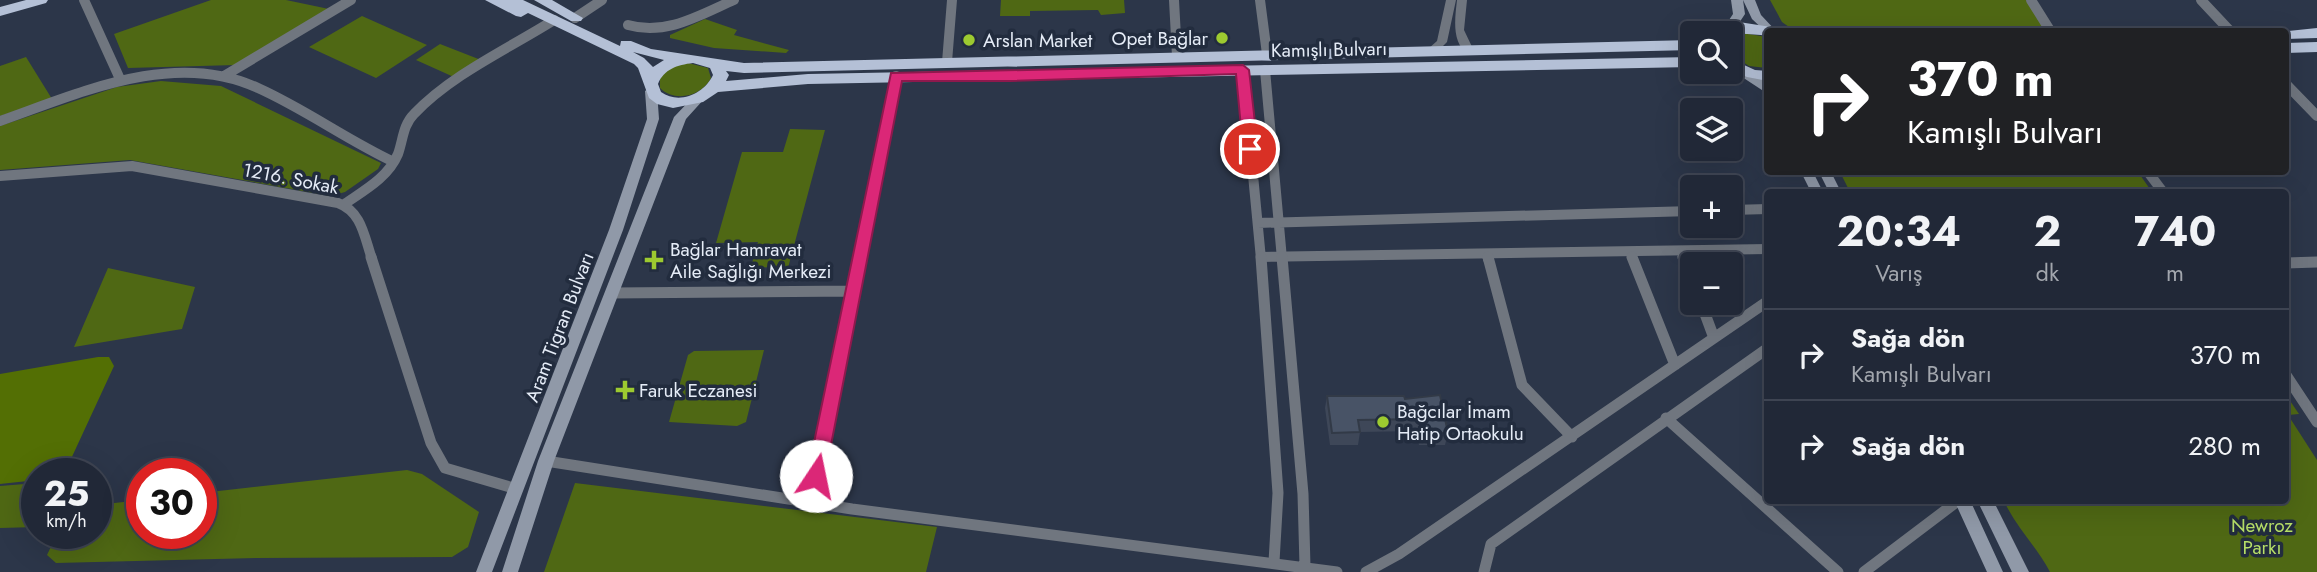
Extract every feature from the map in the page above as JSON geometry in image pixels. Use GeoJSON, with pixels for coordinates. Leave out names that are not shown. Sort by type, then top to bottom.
{"type":"FeatureCollection","features":[{"type":"Feature","properties":{"kind":"highway"},"geometry":{"type":"LineString","coordinates":[[0,4],[11,0]]}},
{"type":"Feature","properties":{"kind":"highway"},"geometry":{"type":"LineString","coordinates":[[0,12],[31,0]]}},
{"type":"Feature","properties":{"kind":"highway"},"geometry":{"type":"LineString","coordinates":[[0,12],[41,0]]}},
{"type":"Feature","properties":{"kind":"highway"},"geometry":{"type":"LineString","coordinates":[[492,0],[519,12],[549,18]]}},
{"type":"Feature","properties":{"kind":"highway"},"geometry":{"type":"LineString","coordinates":[[512,0],[639,61],[645,66],[656,97],[675,103],[699,98],[716,87],[721,75],[716,65],[702,58],[683,59],[648,53],[541,0]]}},
{"type":"Feature","properties":{"kind":"highway"},"geometry":{"type":"LineString","coordinates":[[1743,27],[1750,26],[1764,30]]}},
{"type":"Feature","properties":{"kind":"highway"},"geometry":{"type":"LineString","coordinates":[[2289,34],[2317,33]]}},
{"type":"Feature","properties":{"kind":"highway","name":"Kamışlı Bulvarı"},"geometry":{"type":"LineString","coordinates":[[716,65],[744,68],[1680,46]]}},
{"type":"Feature","properties":{"kind":"highway"},"geometry":{"type":"LineString","coordinates":[[2289,48],[2317,47]]}},
{"type":"Feature","properties":{"kind":"highway"},"geometry":{"type":"LineString","coordinates":[[651,87],[664,66],[683,59]]}},
{"type":"Feature","properties":{"kind":"highway","name":"Kamışlı Bulvarı"},"geometry":{"type":"LineString","coordinates":[[716,87],[740,82],[896,76],[1010,77],[1680,62]]}},
{"type":"Feature","properties":{"kind":"highway"},"geometry":{"type":"LineString","coordinates":[[1743,70],[1764,75]]}},
{"type":"Feature","properties":{"kind":"main road"},"geometry":{"type":"LineString","coordinates":[[1733,21],[1738,14],[1737,0]]}},
{"type":"Feature","properties":{"kind":"main road"},"geometry":{"type":"LineString","coordinates":[[1749,0],[1756,16],[1768,28]]}},
{"type":"Feature","properties":{"kind":"main road"},"geometry":{"type":"LineString","coordinates":[[1743,72],[1764,85]]}},
{"type":"Feature","properties":{"kind":"main road","name":"Aram Tigran Bulvarı"},"geometry":{"type":"LineString","coordinates":[[484,572],[621,216],[653,119],[651,87]]}},
{"type":"Feature","properties":{"kind":"main road"},"geometry":{"type":"LineString","coordinates":[[510,572],[546,461],[680,117],[699,98]]}},
{"type":"Feature","properties":{"kind":"main road"},"geometry":{"type":"LineString","coordinates":[[1962,504],[1995,572]]}},
{"type":"Feature","properties":{"kind":"main road"},"geometry":{"type":"LineString","coordinates":[[1987,504],[2021,572]]}},
{"type":"Feature","properties":{"kind":"street"},"geometry":{"type":"LineString","coordinates":[[84,0],[120,79]]}},
{"type":"Feature","properties":{"kind":"street"},"geometry":{"type":"LineString","coordinates":[[223,76],[351,0]]}},
{"type":"Feature","properties":{"kind":"street"},"geometry":{"type":"LineString","coordinates":[[575,18],[602,0]]}},
{"type":"Feature","properties":{"kind":"street"},"geometry":{"type":"LineString","coordinates":[[628,25],[642,31],[668,27],[734,0]]}},
{"type":"Feature","properties":{"kind":"street"},"geometry":{"type":"LineString","coordinates":[[947,62],[952,0]]}},
{"type":"Feature","properties":{"kind":"street"},"geometry":{"type":"LineString","coordinates":[[1174,0],[1177,56]]}},
{"type":"Feature","properties":{"kind":"street"},"geometry":{"type":"LineString","coordinates":[[1260,0],[1267,54]]}},
{"type":"Feature","properties":{"kind":"street"},"geometry":{"type":"LineString","coordinates":[[1432,51],[1442,42],[1451,0]]}},
{"type":"Feature","properties":{"kind":"street"},"geometry":{"type":"LineString","coordinates":[[1462,0],[1459,30],[1469,51]]}},
{"type":"Feature","properties":{"kind":"street"},"geometry":{"type":"LineString","coordinates":[[2031,0],[2048,28]]}},
{"type":"Feature","properties":{"kind":"street"},"geometry":{"type":"LineString","coordinates":[[2201,0],[2227,28]]}},
{"type":"Feature","properties":{"kind":"street"},"geometry":{"type":"LineString","coordinates":[[343,205],[387,172],[394,162],[404,127],[414,113],[549,18]]}},
{"type":"Feature","properties":{"kind":"street"},"geometry":{"type":"LineString","coordinates":[[1243,70],[1262,257],[1278,493],[1274,562]]}},
{"type":"Feature","properties":{"kind":"street"},"geometry":{"type":"LineString","coordinates":[[1265,70],[1303,494],[1305,566]]}},
{"type":"Feature","properties":{"kind":"street"},"geometry":{"type":"LineString","coordinates":[[0,121],[120,79],[191,74],[223,76],[275,97],[351,142],[394,162]]}},
{"type":"Feature","properties":{"kind":"street"},"geometry":{"type":"LineString","coordinates":[[810,502],[855,291],[896,76]]}},
{"type":"Feature","properties":{"kind":"street"},"geometry":{"type":"LineString","coordinates":[[2289,88],[2317,116]]}},
{"type":"Feature","properties":{"kind":"street","name":"1216. Sokak"},"geometry":{"type":"LineString","coordinates":[[0,176],[132,166],[351,208],[358,217],[431,443],[445,468],[517,489]]}},
{"type":"Feature","properties":{"kind":"street"},"geometry":{"type":"LineString","coordinates":[[1743,210],[1764,209]]}},
{"type":"Feature","properties":{"kind":"street"},"geometry":{"type":"LineString","coordinates":[[1258,223],[1680,211]]}},
{"type":"Feature","properties":{"kind":"street"},"geometry":{"type":"LineString","coordinates":[[1262,257],[1764,249]]}},
{"type":"Feature","properties":{"kind":"street"},"geometry":{"type":"LineString","coordinates":[[1630,252],[1675,365]]}},
{"type":"Feature","properties":{"kind":"street"},"geometry":{"type":"LineString","coordinates":[[1487,255],[1522,385],[1572,437]]}},
{"type":"Feature","properties":{"kind":"street"},"geometry":{"type":"LineString","coordinates":[[2289,264],[2317,262]]}},
{"type":"Feature","properties":{"kind":"street"},"geometry":{"type":"LineString","coordinates":[[612,293],[855,291]]}},
{"type":"Feature","properties":{"kind":"street"},"geometry":{"type":"LineString","coordinates":[[1366,572],[1399,554],[1764,304]]}},
{"type":"Feature","properties":{"kind":"street"},"geometry":{"type":"LineString","coordinates":[[1705,315],[1714,338]]}},
{"type":"Feature","properties":{"kind":"street"},"geometry":{"type":"LineString","coordinates":[[1484,572],[1485,559],[1491,544],[1764,351]]}},
{"type":"Feature","properties":{"kind":"street"},"geometry":{"type":"LineString","coordinates":[[2289,380],[2317,422]]}},
{"type":"Feature","properties":{"kind":"street"},"geometry":{"type":"LineString","coordinates":[[1666,418],[1838,572]]}},
{"type":"Feature","properties":{"kind":"street"},"geometry":{"type":"LineString","coordinates":[[546,461],[810,502],[1337,572]]}},
{"type":"Feature","properties":{"kind":"street"},"geometry":{"type":"LineString","coordinates":[[1864,572],[1955,504]]}},
{"type":"Feature","properties":{"kind":"green space"},"geometry":{"type":"Polygon","coordinates":[[[211,0],[286,0],[329,9],[236,65],[128,68],[114,34],[211,0]]]}},
{"type":"Feature","properties":{"kind":"green space"},"geometry":{"type":"Polygon","coordinates":[[[1001,0],[1124,0],[1125,13],[1101,15],[1098,10],[1030,11],[1030,16],[1000,16],[1001,0]]]}},
{"type":"Feature","properties":{"kind":"green space"},"geometry":{"type":"Polygon","coordinates":[[[1770,0],[2026,0],[2044,26],[1796,28],[1782,22],[1770,0]]]}},
{"type":"Feature","properties":{"kind":"green space"},"geometry":{"type":"Polygon","coordinates":[[[362,16],[427,45],[376,78],[309,47],[362,16]]]}},
{"type":"Feature","properties":{"kind":"green space"},"geometry":{"type":"Polygon","coordinates":[[[705,19],[737,30],[734,35],[789,50],[786,53],[714,48],[670,38],[670,35],[705,19]]]}},
{"type":"Feature","properties":{"kind":"green space"},"geometry":{"type":"Polygon","coordinates":[[[1743,33],[1764,37],[1764,68],[1749,66],[1743,62],[1743,33]]]}},
{"type":"Feature","properties":{"kind":"green space"},"geometry":{"type":"Polygon","coordinates":[[[440,44],[481,60],[456,78],[416,60],[440,44]]]}},
{"type":"Feature","properties":{"kind":"green space"},"geometry":{"type":"Polygon","coordinates":[[[26,57],[52,99],[0,116],[0,66],[26,57]]]}},
{"type":"Feature","properties":{"kind":"green space"},"geometry":{"type":"Polygon","coordinates":[[[688,63],[708,68],[711,78],[707,84],[695,93],[680,96],[666,93],[660,88],[660,77],[672,67],[688,63]]]}},
{"type":"Feature","properties":{"kind":"green space"},"geometry":{"type":"Polygon","coordinates":[[[161,81],[221,86],[381,163],[378,169],[345,192],[331,196],[130,160],[0,170],[0,126],[117,87],[161,81]]]}},
{"type":"Feature","properties":{"kind":"green space"},"geometry":{"type":"Polygon","coordinates":[[[790,129],[825,130],[788,268],[751,267],[758,242],[716,243],[742,152],[783,152],[790,129]]]}},
{"type":"Feature","properties":{"kind":"green space"},"geometry":{"type":"Polygon","coordinates":[[[1842,175],[2140,175],[2150,189],[1848,189],[1842,175]]]}},
{"type":"Feature","properties":{"kind":"green space"},"geometry":{"type":"Polygon","coordinates":[[[108,268],[195,287],[182,329],[74,347],[108,268]]]}},
{"type":"Feature","properties":{"kind":"green space"},"geometry":{"type":"Polygon","coordinates":[[[764,350],[746,422],[737,426],[669,422],[688,355],[694,351],[764,350]]]}},
{"type":"Feature","properties":{"kind":"green space"},"geometry":{"type":"Polygon","coordinates":[[[98,357],[109,357],[114,366],[71,458],[21,458],[21,482],[0,484],[0,374],[98,357]]]}},
{"type":"Feature","properties":{"kind":"green space","name":"Newroz Parkı"},"geometry":{"type":"Polygon","coordinates":[[[2289,399],[2299,414],[2289,415],[2289,399]]]}},
{"type":"Feature","properties":{"kind":"green space","name":"Newroz Parkı"},"geometry":{"type":"Polygon","coordinates":[[[2289,417],[2317,460],[2317,572],[2050,572],[2006,504],[2289,504],[2289,417]]]}},
{"type":"Feature","properties":{"kind":"green space"},"geometry":{"type":"Polygon","coordinates":[[[407,470],[422,474],[479,512],[468,547],[452,557],[56,563],[47,555],[50,549],[112,549],[112,503],[126,502],[126,549],[217,549],[217,491],[407,470]]]}},
{"type":"Feature","properties":{"kind":"green space"},"geometry":{"type":"Polygon","coordinates":[[[575,483],[937,527],[926,572],[544,572],[575,483]]]}},
{"type":"Feature","properties":{"kind":"green space"},"geometry":{"type":"Polygon","coordinates":[[[21,484],[21,527],[0,528],[0,486],[21,484]]]}},
{"type":"Feature","properties":{"kind":"building"},"geometry":{"type":"Polygon","coordinates":[[[1440,395],[1448,433],[1422,433],[1420,419],[1358,420],[1360,432],[1332,433],[1327,396],[1404,396],[1405,399],[1440,395]]]}},
{"type":"Feature","properties":{"kind":"place","name":"Opet Bağlar"},"geometry":{"type":"Point","coordinates":[1222,38]}},
{"type":"Feature","properties":{"kind":"place","name":"Arslan Market"},"geometry":{"type":"Point","coordinates":[969,40]}},
{"type":"Feature","properties":{"kind":"place","name":"Bağlar Hamravat Aile Sağlığı Merkezi"},"geometry":{"type":"Point","coordinates":[654,260]}},
{"type":"Feature","properties":{"kind":"place","name":"Faruk Eczanesi"},"geometry":{"type":"Point","coordinates":[625,390]}},
{"type":"Feature","properties":{"kind":"place","name":"Bağcılar İmam Hatip Ortaokulu"},"geometry":{"type":"Point","coordinates":[1383,422]}},
{"type":"Feature","properties":{"kind":"route"},"geometry":{"type":"LineString","coordinates":[[816,476],[865,244],[896,76],[1010,77],[1243,70],[1250,149]]}}]}
